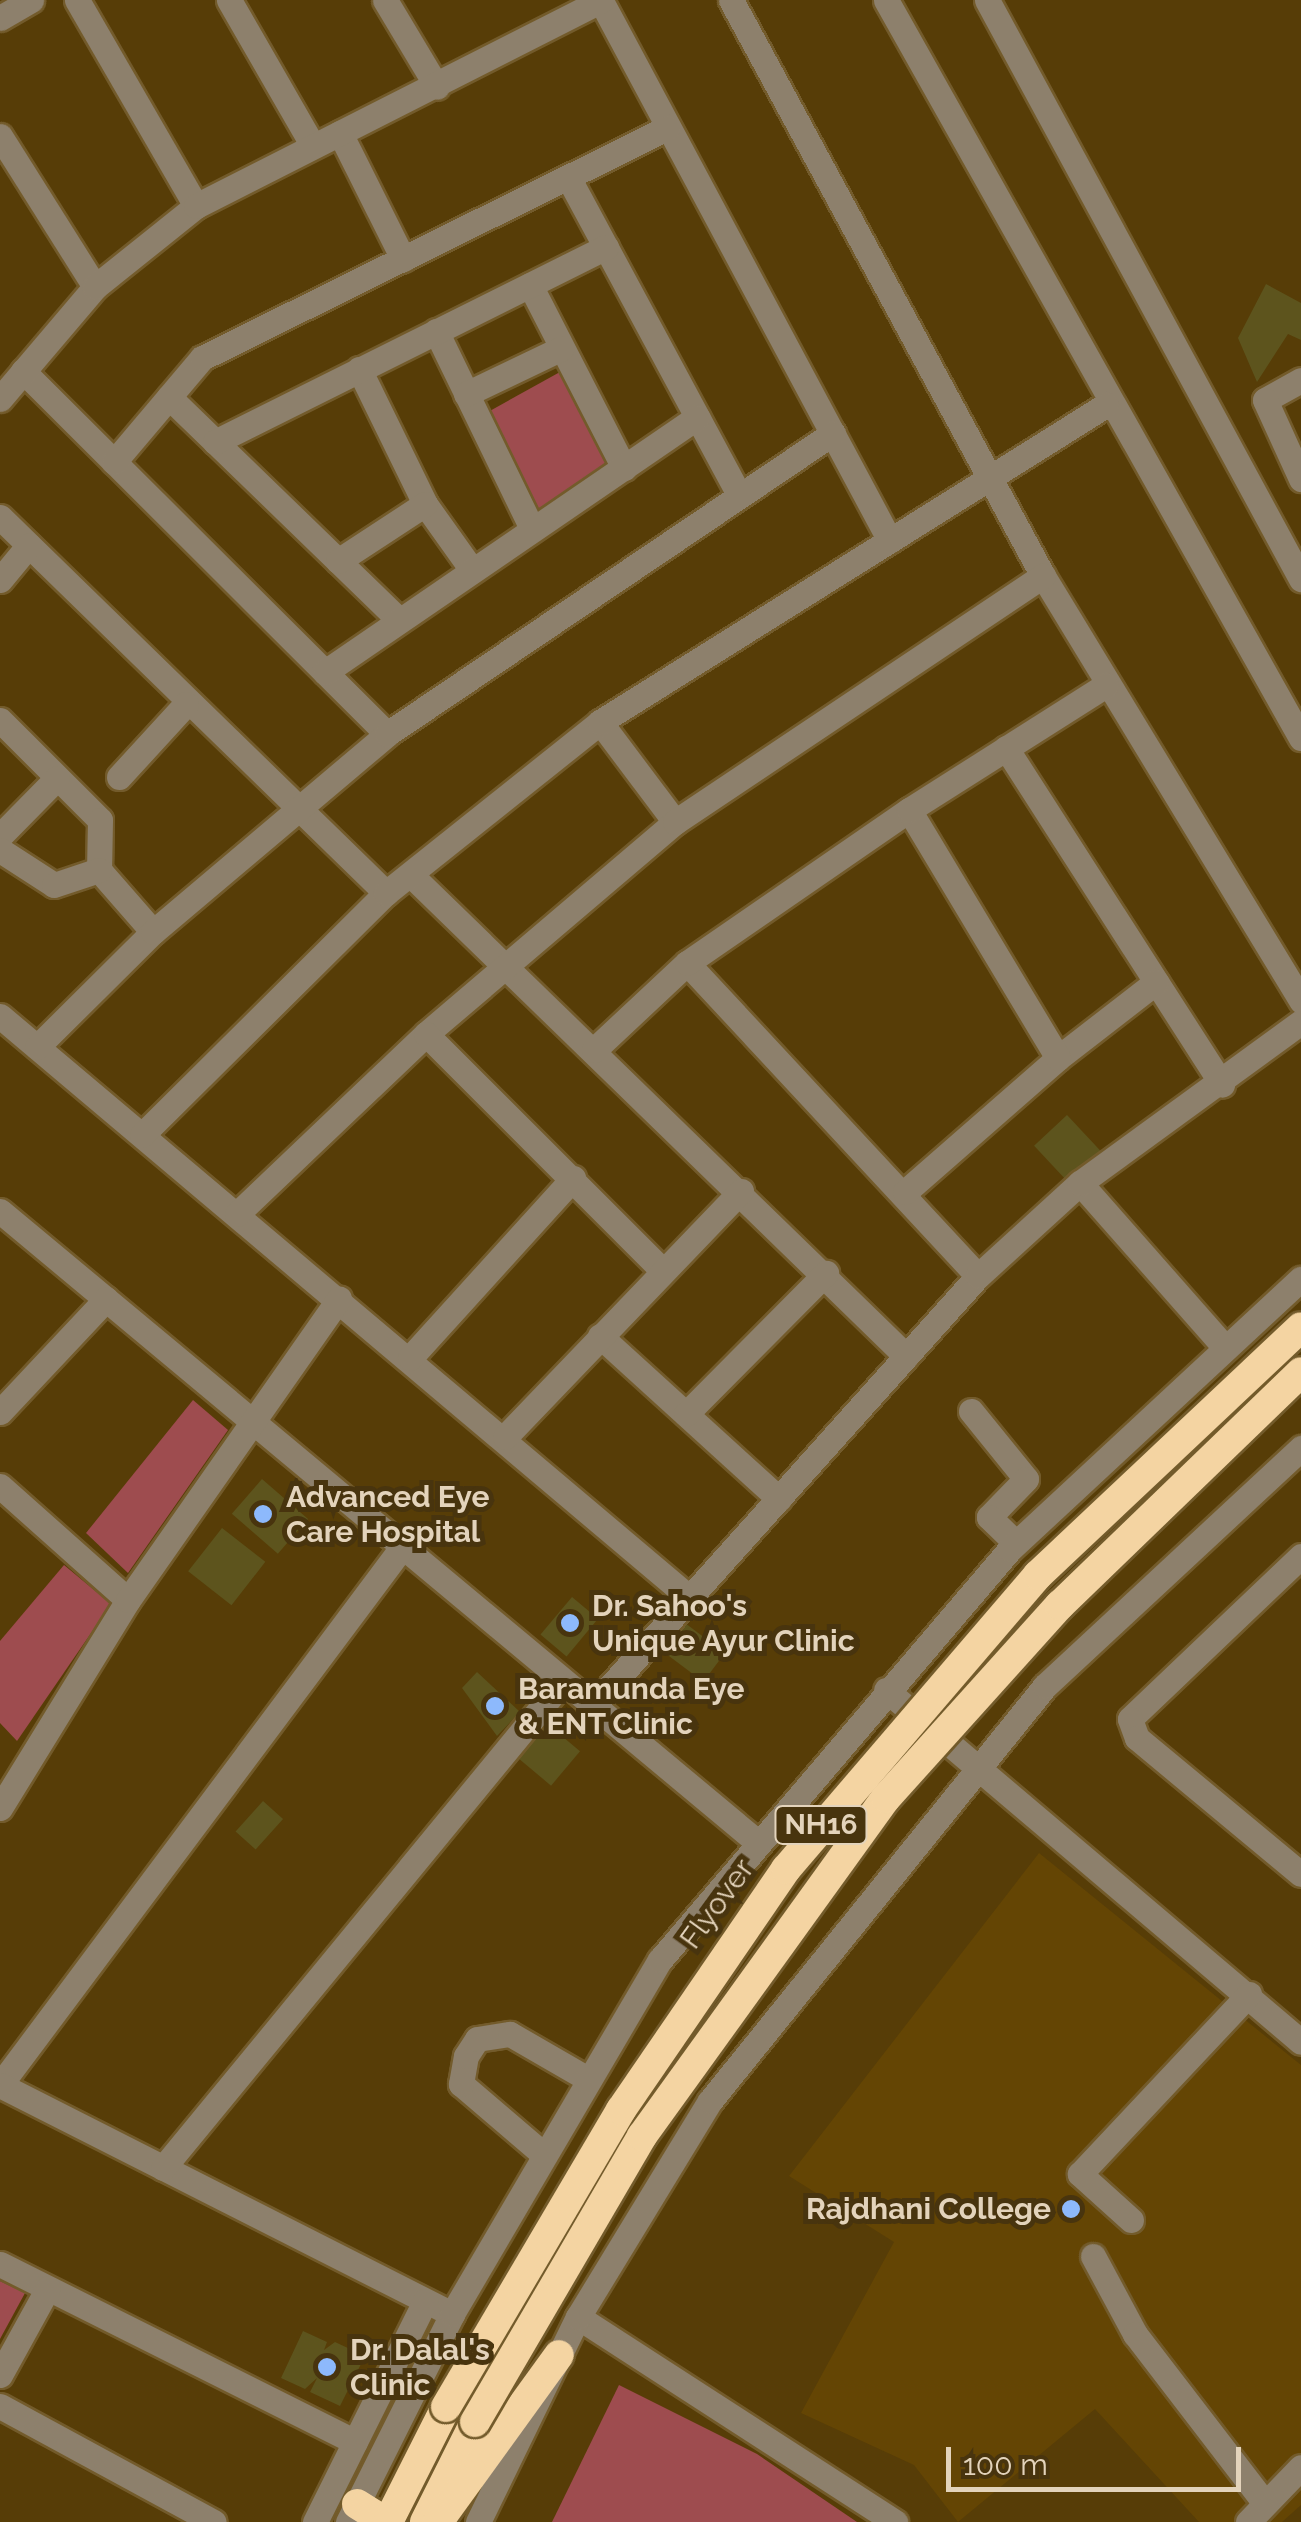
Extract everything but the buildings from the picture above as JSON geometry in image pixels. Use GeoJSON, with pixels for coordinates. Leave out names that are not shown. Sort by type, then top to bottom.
{"type":"FeatureCollection","features":[{"type":"Feature","properties":{"kind":"highway","name":"Flyover"},"geometry":{"type":"LineString","coordinates":[[387,2522],[446,2407],[621,2110],[786,1868],[1038,1575],[1301,1327]]}},
{"type":"Feature","properties":{"kind":"highway","name":"NH16"},"geometry":{"type":"LineString","coordinates":[[425,2522],[475,2422],[642,2136],[886,1798],[1060,1605],[1301,1372]]}},
{"type":"Feature","properties":{"kind":"highway"},"geometry":{"type":"LineString","coordinates":[[438,2522],[560,2355]]}},
{"type":"Feature","properties":{"kind":"highway"},"geometry":{"type":"LineString","coordinates":[[353,2513],[387,2522]]}},
{"type":"Feature","properties":{"kind":"street"},"geometry":{"type":"LineString","coordinates":[[0,18],[31,0]]}},
{"type":"Feature","properties":{"kind":"street"},"geometry":{"type":"LineString","coordinates":[[77,0],[196,206]]}},
{"type":"Feature","properties":{"kind":"street"},"geometry":{"type":"LineString","coordinates":[[229,0],[314,146]]}},
{"type":"Feature","properties":{"kind":"street"},"geometry":{"type":"LineString","coordinates":[[385,0],[436,86]]}},
{"type":"Feature","properties":{"kind":"street"},"geometry":{"type":"LineString","coordinates":[[1,396],[95,287],[196,206],[601,0],[890,541]]}},
{"type":"Feature","properties":{"kind":"street"},"geometry":{"type":"LineString","coordinates":[[731,0],[1043,576],[1301,1001]]}},
{"type":"Feature","properties":{"kind":"street"},"geometry":{"type":"LineString","coordinates":[[886,0],[1106,405],[1301,738]]}},
{"type":"Feature","properties":{"kind":"street"},"geometry":{"type":"LineString","coordinates":[[987,0],[1299,572]]}},
{"type":"Feature","properties":{"kind":"street"},"geometry":{"type":"LineString","coordinates":[[114,462],[202,358],[668,128]]}},
{"type":"Feature","properties":{"kind":"street"},"geometry":{"type":"LineString","coordinates":[[340,133],[403,259]]}},
{"type":"Feature","properties":{"kind":"street"},"geometry":{"type":"LineString","coordinates":[[0,136],[95,287]]}},
{"type":"Feature","properties":{"kind":"street"},"geometry":{"type":"LineString","coordinates":[[568,177],[739,495]]}},
{"type":"Feature","properties":{"kind":"street"},"geometry":{"type":"LineString","coordinates":[[215,442],[606,248]]}},
{"type":"Feature","properties":{"kind":"street"},"geometry":{"type":"LineString","coordinates":[[530,285],[624,468]]}},
{"type":"Feature","properties":{"kind":"street"},"geometry":{"type":"LineString","coordinates":[[436,331],[532,529]]}},
{"type":"Feature","properties":{"kind":"street"},"geometry":{"type":"LineString","coordinates":[[466,394],[562,348]]}},
{"type":"Feature","properties":{"kind":"street"},"geometry":{"type":"LineString","coordinates":[[359,369],[426,504],[472,570]]}},
{"type":"Feature","properties":{"kind":"street"},"geometry":{"type":"LineString","coordinates":[[22,371],[387,734]]}},
{"type":"Feature","properties":{"kind":"street"},"geometry":{"type":"LineString","coordinates":[[1301,380],[1264,400],[1301,480]]}},
{"type":"Feature","properties":{"kind":"street"},"geometry":{"type":"LineString","coordinates":[[170,398],[399,620]]}},
{"type":"Feature","properties":{"kind":"street"},"geometry":{"type":"LineString","coordinates":[[142,1135],[386,893],[600,722],[1106,405]]}},
{"type":"Feature","properties":{"kind":"street"},"geometry":{"type":"LineString","coordinates":[[324,672],[697,417]]}},
{"type":"Feature","properties":{"kind":"street"},"geometry":{"type":"LineString","coordinates":[[38,1047],[154,932],[387,734],[833,433]]}},
{"type":"Feature","properties":{"kind":"street"},"geometry":{"type":"LineString","coordinates":[[338,560],[426,504]]}},
{"type":"Feature","properties":{"kind":"street"},"geometry":{"type":"LineString","coordinates":[[0,517],[186,704],[386,893]]}},
{"type":"Feature","properties":{"kind":"street"},"geometry":{"type":"LineString","coordinates":[[0,580],[29,545]]}},
{"type":"Feature","properties":{"kind":"street"},"geometry":{"type":"LineString","coordinates":[[237,1214],[502,962],[675,822],[1043,576]]}},
{"type":"Feature","properties":{"kind":"street"},"geometry":{"type":"LineString","coordinates":[[594,1050],[687,964],[909,810],[1106,685]]}},
{"type":"Feature","properties":{"kind":"street"},"geometry":{"type":"LineString","coordinates":[[119,778],[186,704]]}},
{"type":"Feature","properties":{"kind":"street"},"geometry":{"type":"LineString","coordinates":[[0,720],[100,820],[99,870],[154,932]]}},
{"type":"Feature","properties":{"kind":"street"},"geometry":{"type":"LineString","coordinates":[[600,722],[675,822]]}},
{"type":"Feature","properties":{"kind":"street"},"geometry":{"type":"LineString","coordinates":[[1006,748],[1222,1085]]}},
{"type":"Feature","properties":{"kind":"street"},"geometry":{"type":"LineString","coordinates":[[0,836],[57,778]]}},
{"type":"Feature","properties":{"kind":"street"},"geometry":{"type":"LineString","coordinates":[[909,810],[1058,1058]]}},
{"type":"Feature","properties":{"kind":"street"},"geometry":{"type":"LineString","coordinates":[[0,850],[54,885],[99,870]]}},
{"type":"Feature","properties":{"kind":"street"},"geometry":{"type":"LineString","coordinates":[[412,876],[826,1272],[906,1356]]}},
{"type":"Feature","properties":{"kind":"street"},"geometry":{"type":"LineString","coordinates":[[687,964],[905,1192],[978,1276]]}},
{"type":"Feature","properties":{"kind":"street"},"geometry":{"type":"LineString","coordinates":[[905,1192],[1058,1058],[1156,982]]}},
{"type":"Feature","properties":{"kind":"street"},"geometry":{"type":"LineString","coordinates":[[0,1016],[505,1437],[690,1598]]}},
{"type":"Feature","properties":{"kind":"street"},"geometry":{"type":"LineString","coordinates":[[590,1709],[978,1276],[1080,1183],[1222,1085],[1301,1022]]}},
{"type":"Feature","properties":{"kind":"street"},"geometry":{"type":"LineString","coordinates":[[426,1034],[662,1270]]}},
{"type":"Feature","properties":{"kind":"street"},"geometry":{"type":"LineString","coordinates":[[410,1358],[572,1178]]}},
{"type":"Feature","properties":{"kind":"street"},"geometry":{"type":"LineString","coordinates":[[1080,1183],[1223,1345]]}},
{"type":"Feature","properties":{"kind":"street"},"geometry":{"type":"LineString","coordinates":[[505,1437],[741,1191]]}},
{"type":"Feature","properties":{"kind":"street"},"geometry":{"type":"LineString","coordinates":[[0,1211],[403,1546],[560,1685],[755,1840]]}},
{"type":"Feature","properties":{"kind":"street"},"geometry":{"type":"LineString","coordinates":[[686,1414],[826,1272]]}},
{"type":"Feature","properties":{"kind":"street"},"geometry":{"type":"LineString","coordinates":[[353,2513],[452,2314],[660,1960],[755,1840],[1016,1543],[1223,1345],[1301,1279]]}},
{"type":"Feature","properties":{"kind":"street"},"geometry":{"type":"LineString","coordinates":[[0,1412],[106,1299]]}},
{"type":"Feature","properties":{"kind":"street"},"geometry":{"type":"LineString","coordinates":[[0,1808],[128,1600],[250,1419],[339,1299]]}},
{"type":"Feature","properties":{"kind":"street"},"geometry":{"type":"LineString","coordinates":[[600,1336],[778,1499]]}},
{"type":"Feature","properties":{"kind":"street"},"geometry":{"type":"LineString","coordinates":[[971,1411],[1026,1480],[989,1517],[1016,1543]]}},
{"type":"Feature","properties":{"kind":"street"},"geometry":{"type":"LineString","coordinates":[[478,2522],[578,2317],[710,2101],[980,1762],[1146,1585],[1301,1448]]}},
{"type":"Feature","properties":{"kind":"street"},"geometry":{"type":"LineString","coordinates":[[0,1486],[128,1600]]}},
{"type":"Feature","properties":{"kind":"street"},"geometry":{"type":"LineString","coordinates":[[403,1546],[0,2085],[452,2314]]}},
{"type":"Feature","properties":{"kind":"street"},"geometry":{"type":"LineString","coordinates":[[1298,1865],[1137,1738],[1130,1719],[1301,1556]]}},
{"type":"Feature","properties":{"kind":"street"},"geometry":{"type":"LineString","coordinates":[[163,2168],[560,1685]]}},
{"type":"Feature","properties":{"kind":"street"},"geometry":{"type":"LineString","coordinates":[[886,1690],[980,1762],[1301,2042]]}},
{"type":"Feature","properties":{"kind":"street"},"geometry":{"type":"LineString","coordinates":[[1131,2220],[1080,2174],[1249,1994]]}},
{"type":"Feature","properties":{"kind":"street"},"geometry":{"type":"LineString","coordinates":[[544,2154],[461,2084],[466,2056],[476,2039],[510,2034],[588,2079]]}},
{"type":"Feature","properties":{"kind":"street"},"geometry":{"type":"LineString","coordinates":[[1093,2256],[1135,2334],[1256,2512],[1301,2467]]}},
{"type":"Feature","properties":{"kind":"street"},"geometry":{"type":"LineString","coordinates":[[0,2264],[355,2442]]}},
{"type":"Feature","properties":{"kind":"street"},"geometry":{"type":"LineString","coordinates":[[0,2375],[48,2288]]}},
{"type":"Feature","properties":{"kind":"street"},"geometry":{"type":"LineString","coordinates":[[316,2522],[425,2301]]}},
{"type":"Feature","properties":{"kind":"street"},"geometry":{"type":"LineString","coordinates":[[578,2317],[894,2522]]}},
{"type":"Feature","properties":{"kind":"street"},"geometry":{"type":"LineString","coordinates":[[0,2406],[214,2522]]}},
{"type":"Feature","properties":{"kind":"shaded area"},"geometry":{"type":"Polygon","coordinates":[[[560,372],[613,467],[536,510],[483,415],[560,372]]]}},
{"type":"Feature","properties":{"kind":"shaded area"},"geometry":{"type":"Polygon","coordinates":[[[193,1400],[228,1430],[128,1573],[86,1533],[193,1400]]]}},
{"type":"Feature","properties":{"kind":"shaded area"},"geometry":{"type":"Polygon","coordinates":[[[64,1565],[111,1604],[17,1741],[0,1723],[0,1641],[64,1565]]]}},
{"type":"Feature","properties":{"kind":"shaded area","name":"Rajdhani College"},"geometry":{"type":"Polygon","coordinates":[[[1039,1853],[1301,2065],[1301,2505],[1282,2522],[1199,2522],[1095,2409],[958,2522],[914,2465],[801,2413],[894,2242],[789,2176],[1039,1853]]]}},
{"type":"Feature","properties":{"kind":"shaded area"},"geometry":{"type":"Polygon","coordinates":[[[0,2281],[25,2293],[0,2339],[0,2281]]]}},
{"type":"Feature","properties":{"kind":"shaded area"},"geometry":{"type":"Polygon","coordinates":[[[619,2385],[757,2454],[857,2522],[552,2522],[619,2385]]]}},
{"type":"Feature","properties":{"kind":"place","name":"Advanced Eye Care Hospital"},"geometry":{"type":"Point","coordinates":[263,1514]}},
{"type":"Feature","properties":{"kind":"place","name":"Dr. Sahoo's Unique Ayur Clinic"},"geometry":{"type":"Point","coordinates":[570,1623]}},
{"type":"Feature","properties":{"kind":"place","name":"Baramunda Eye & ENT Clinic"},"geometry":{"type":"Point","coordinates":[495,1706]}},
{"type":"Feature","properties":{"kind":"place","name":"Rajdhani College"},"geometry":{"type":"Point","coordinates":[1071,2209]}},
{"type":"Feature","properties":{"kind":"place","name":"Dr. Dalal's Clinic"},"geometry":{"type":"Point","coordinates":[327,2367]}}]}
